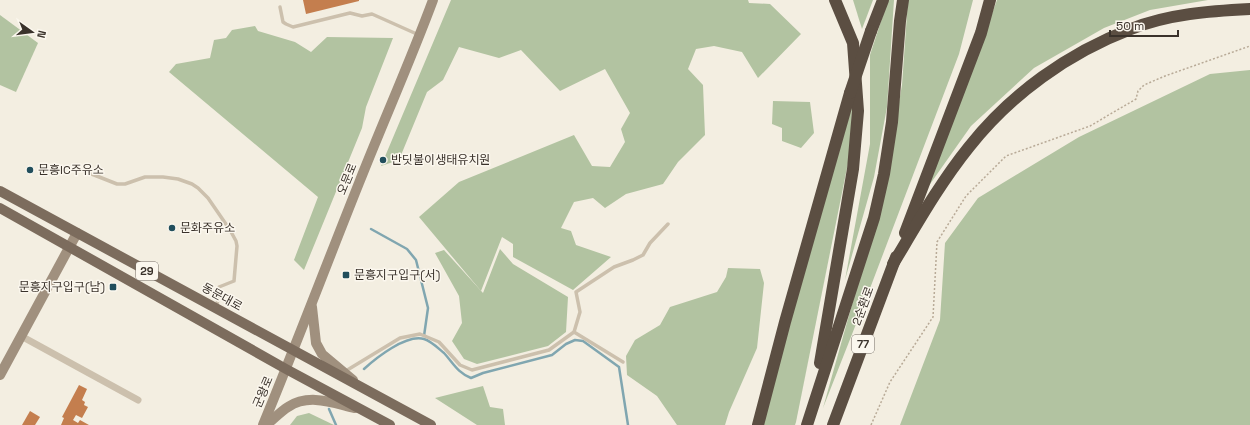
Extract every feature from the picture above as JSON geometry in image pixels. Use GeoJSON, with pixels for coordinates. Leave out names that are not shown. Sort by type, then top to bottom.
{"type":"FeatureCollection","features":[{"type":"Feature","properties":{"kind":"highway"},"geometry":{"type":"LineString","coordinates":[[813,406],[853,169],[858,111],[853,43],[835,0]]}},
{"type":"Feature","properties":{"kind":"highway"},"geometry":{"type":"LineString","coordinates":[[758,425],[785,322],[850,93],[883,0]]}},
{"type":"Feature","properties":{"kind":"highway"},"geometry":{"type":"LineString","coordinates":[[807,425],[874,218],[892,122],[903,0]]}},
{"type":"Feature","properties":{"kind":"highway"},"geometry":{"type":"LineString","coordinates":[[893,264],[981,34],[990,0]]}},
{"type":"Feature","properties":{"kind":"highway"},"geometry":{"type":"LineString","coordinates":[[893,264],[936,192],[968,147],[998,114],[1039,79],[1095,44],[1132,28],[1172,17],[1216,10],[1250,9]]}},
{"type":"Feature","properties":{"kind":"highway","name":"2순환로"},"geometry":{"type":"LineString","coordinates":[[833,425],[893,264]]}},
{"type":"Feature","properties":{"kind":"main road","name":"오문로"},"geometry":{"type":"LineString","coordinates":[[286,369],[359,182],[420,36],[433,0]]}},
{"type":"Feature","properties":{"kind":"main road","name":"동문대로"},"geometry":{"type":"LineString","coordinates":[[0,191],[431,425]]}},
{"type":"Feature","properties":{"kind":"main road","name":"29"},"geometry":{"type":"LineString","coordinates":[[0,208],[286,369],[390,425]]}},
{"type":"Feature","properties":{"kind":"main road"},"geometry":{"type":"LineString","coordinates":[[0,375],[77,233]]}},
{"type":"Feature","properties":{"kind":"main road"},"geometry":{"type":"LineString","coordinates":[[312,305],[316,343],[322,354],[362,388]]}},
{"type":"Feature","properties":{"kind":"main road","name":"군왕로"},"geometry":{"type":"LineString","coordinates":[[263,425],[286,369]]}},
{"type":"Feature","properties":{"kind":"main road"},"geometry":{"type":"LineString","coordinates":[[266,425],[289,406],[305,399],[324,400],[361,410]]}},
{"type":"Feature","properties":{"kind":"street"},"geometry":{"type":"LineString","coordinates":[[21,336],[138,400]]}},
{"type":"Feature","properties":{"kind":"lane"},"geometry":{"type":"LineString","coordinates":[[280,7],[283,22],[293,27],[350,13],[362,16],[372,14],[420,36]]}},
{"type":"Feature","properties":{"kind":"lane"},"geometry":{"type":"LineString","coordinates":[[84,171],[117,184],[125,184],[145,177],[171,178],[188,182],[202,191],[230,230],[237,246],[234,281],[219,287],[216,309]]}},
{"type":"Feature","properties":{"kind":"lane"},"geometry":{"type":"LineString","coordinates":[[344,372],[400,338],[420,334],[439,342],[460,365],[472,370],[549,350],[574,332],[580,312],[576,292],[614,267],[643,255],[650,242],[668,224]]}},
{"type":"Feature","properties":{"kind":"lane"},"geometry":{"type":"LineString","coordinates":[[574,332],[623,362]]}},
{"type":"Feature","properties":{"kind":"path"},"geometry":{"type":"LineString","coordinates":[[871,425],[890,382],[933,317],[937,242],[966,196],[1006,156],[1090,126],[1136,99],[1138,91],[1144,85],[1250,46]]}},
{"type":"Feature","properties":{"kind":"green space"},"geometry":{"type":"Polygon","coordinates":[[[451,0],[748,0],[749,3],[770,4],[801,34],[758,78],[742,52],[714,46],[696,49],[688,69],[703,85],[705,135],[678,162],[663,184],[626,194],[605,208],[593,198],[574,202],[561,228],[571,231],[576,245],[611,257],[573,290],[513,257],[513,244],[502,237],[481,291],[419,217],[459,182],[574,135],[592,166],[610,167],[625,142],[621,129],[630,113],[605,69],[560,91],[521,50],[499,58],[459,47],[443,80],[427,92],[399,160],[381,166],[451,0]]]}},
{"type":"Feature","properties":{"kind":"green space"},"geometry":{"type":"Polygon","coordinates":[[[853,0],[873,0],[862,29],[853,0]]]}},
{"type":"Feature","properties":{"kind":"green space"},"geometry":{"type":"Polygon","coordinates":[[[888,0],[894,0],[887,107],[874,177],[845,280],[870,144],[870,55],[888,0]]]}},
{"type":"Feature","properties":{"kind":"green space"},"geometry":{"type":"Polygon","coordinates":[[[908,0],[973,0],[959,54],[823,408],[883,194],[902,85],[908,0]]]}},
{"type":"Feature","properties":{"kind":"green space"},"geometry":{"type":"Polygon","coordinates":[[[997,0],[1208,0],[1150,10],[1104,28],[1034,68],[971,126],[928,187],[997,0]]]}},
{"type":"Feature","properties":{"kind":"green space"},"geometry":{"type":"Polygon","coordinates":[[[0,15],[38,43],[16,92],[0,85],[0,15]]]}},
{"type":"Feature","properties":{"kind":"green space"},"geometry":{"type":"Polygon","coordinates":[[[255,26],[258,31],[295,42],[311,52],[327,37],[393,38],[366,107],[362,128],[304,270],[294,260],[318,197],[169,72],[176,64],[210,58],[214,40],[226,38],[232,30],[255,26]]]}},
{"type":"Feature","properties":{"kind":"green space"},"geometry":{"type":"Polygon","coordinates":[[[1250,70],[1250,425],[900,425],[940,320],[945,243],[978,198],[1079,137],[1210,74],[1250,70]]]}},
{"type":"Feature","properties":{"kind":"green space"},"geometry":{"type":"Polygon","coordinates":[[[773,101],[810,102],[814,133],[801,148],[782,141],[782,128],[772,124],[773,101]]]}},
{"type":"Feature","properties":{"kind":"green space"},"geometry":{"type":"Polygon","coordinates":[[[852,106],[851,148],[796,422],[795,425],[759,425],[852,106]]]}},
{"type":"Feature","properties":{"kind":"green space"},"geometry":{"type":"Polygon","coordinates":[[[500,249],[513,264],[568,297],[566,332],[548,346],[477,364],[464,359],[452,341],[462,323],[459,296],[435,253],[444,250],[483,293],[500,249]]]}},
{"type":"Feature","properties":{"kind":"green space"},"geometry":{"type":"Polygon","coordinates":[[[728,268],[760,269],[764,283],[757,348],[729,412],[725,425],[677,425],[657,396],[627,375],[626,356],[635,340],[660,325],[670,307],[717,292],[726,277],[728,268]]]}},
{"type":"Feature","properties":{"kind":"green space"},"geometry":{"type":"Polygon","coordinates":[[[483,386],[490,407],[503,409],[505,425],[477,425],[435,398],[483,386]]]}},
{"type":"Feature","properties":{"kind":"green space"},"geometry":{"type":"Polygon","coordinates":[[[309,413],[334,425],[290,425],[297,416],[309,413]]]}},
{"type":"Feature","properties":{"kind":"building"},"geometry":{"type":"Polygon","coordinates":[[[303,0],[359,0],[359,1],[306,14],[303,0]]]}},
{"type":"Feature","properties":{"kind":"building"},"geometry":{"type":"Polygon","coordinates":[[[79,385],[87,389],[82,400],[85,402],[84,405],[88,407],[82,418],[76,415],[73,420],[78,423],[80,420],[89,425],[61,425],[64,418],[62,417],[79,385]]]}},
{"type":"Feature","properties":{"kind":"building"},"geometry":{"type":"Polygon","coordinates":[[[30,411],[40,417],[35,425],[22,425],[30,411]]]}},
{"type":"Feature","properties":{"kind":"waterway"},"geometry":{"type":"LineString","coordinates":[[371,229],[407,249],[416,260],[428,308],[424,336]]}},
{"type":"Feature","properties":{"kind":"waterway"},"geometry":{"type":"LineString","coordinates":[[364,369],[400,343],[417,338],[424,339],[432,343],[444,353],[459,370],[471,378],[483,373],[552,355],[566,344],[575,340],[583,341],[619,367],[628,425]]}},
{"type":"Feature","properties":{"kind":"waterway"},"geometry":{"type":"LineString","coordinates":[[329,409],[336,425]]}},
{"type":"Feature","properties":{"kind":"place","name":"반딧불이생태유치원"},"geometry":{"type":"Point","coordinates":[383,160]}},
{"type":"Feature","properties":{"kind":"place","name":"문흥IC주유소"},"geometry":{"type":"Point","coordinates":[30,170]}},
{"type":"Feature","properties":{"kind":"place","name":"문화주유소"},"geometry":{"type":"Point","coordinates":[172,228]}},
{"type":"Feature","properties":{"kind":"place","name":"문흥지구입구(서)"},"geometry":{"type":"Point","coordinates":[346,275]}},
{"type":"Feature","properties":{"kind":"place","name":"문흥지구입구(남)"},"geometry":{"type":"Point","coordinates":[113,287]}}]}
